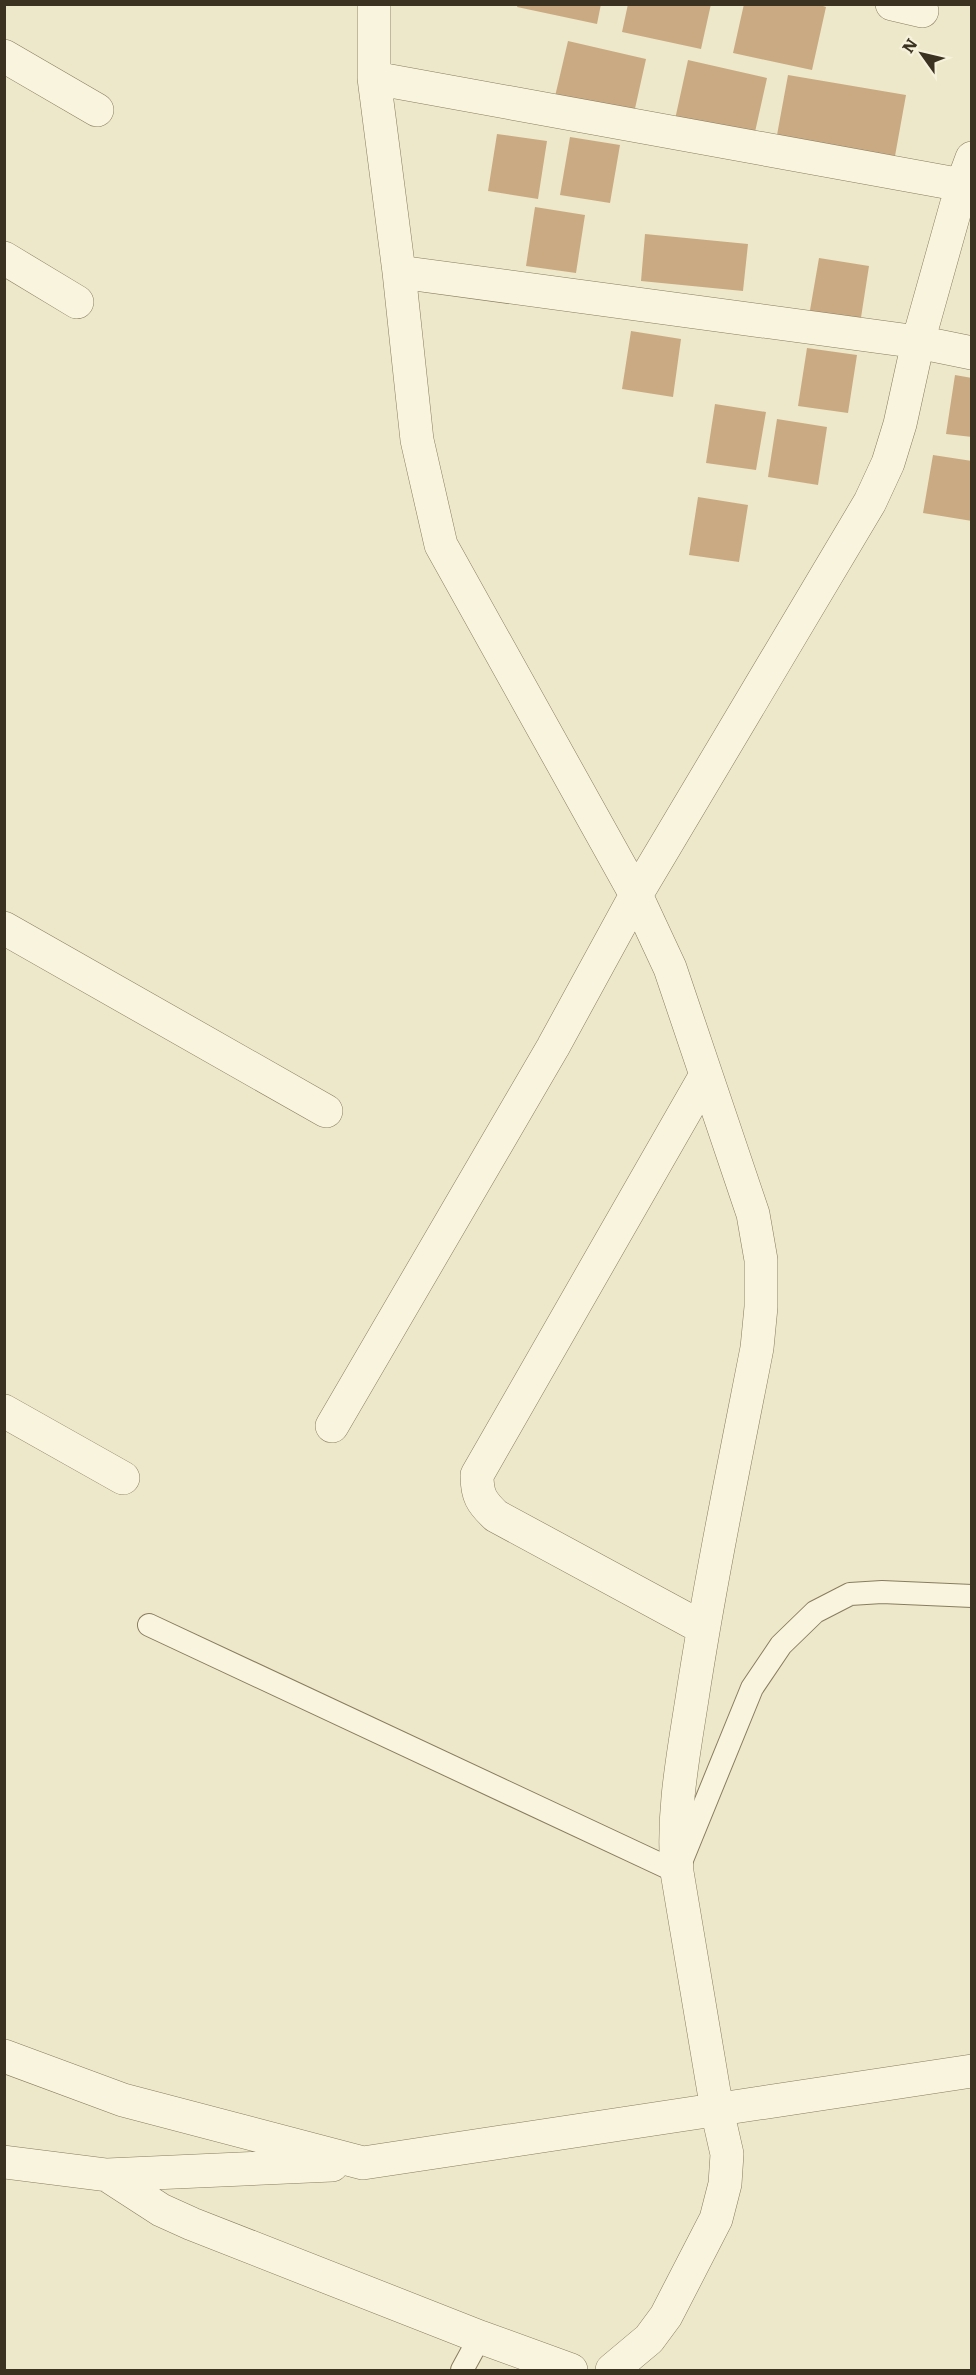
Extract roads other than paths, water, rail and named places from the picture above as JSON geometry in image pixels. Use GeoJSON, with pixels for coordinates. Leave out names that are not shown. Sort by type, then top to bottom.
{"type":"FeatureCollection","features":[{"type":"Feature","properties":{"kind":"street"},"geometry":{"type":"LineString","coordinates":[[374,4],[374,78],[399,272],[417,440],[441,545],[636,895],[670,968],[753,1214],[760,1260],[761,1307],[757,1348],[703,1628],[676,1808],[674,1845],[676,1872],[717,2109],[727,2154],[725,2184],[716,2219],[666,2316],[649,2339],[612,2370]]}},
{"type":"Feature","properties":{"kind":"street"},"geometry":{"type":"LineString","coordinates":[[4,56],[98,110]]}},
{"type":"Feature","properties":{"kind":"street"},"geometry":{"type":"LineString","coordinates":[[332,1426],[553,1047],[636,895],[870,502],[888,463],[900,424],[918,342],[967,171],[374,78]]}},
{"type":"Feature","properties":{"kind":"street"},"geometry":{"type":"LineString","coordinates":[[4,258],[77,302]]}},
{"type":"Feature","properties":{"kind":"street"},"geometry":{"type":"LineString","coordinates":[[399,272],[918,342],[972,353]]}},
{"type":"Feature","properties":{"kind":"street"},"geometry":{"type":"LineString","coordinates":[[4,928],[326,1110]]}},
{"type":"Feature","properties":{"kind":"street"},"geometry":{"type":"LineString","coordinates":[[703,1628],[496,1516],[484,1504],[477,1491],[477,1475],[706,1075]]}},
{"type":"Feature","properties":{"kind":"street"},"geometry":{"type":"LineString","coordinates":[[4,1411],[123,1478]]}},
{"type":"Feature","properties":{"kind":"street"},"geometry":{"type":"LineString","coordinates":[[4,2056],[123,2100],[363,2163]]}},
{"type":"Feature","properties":{"kind":"street"},"geometry":{"type":"LineString","coordinates":[[4,2162],[107,2175],[363,2163],[972,2071]]}},
{"type":"Feature","properties":{"kind":"street"},"geometry":{"type":"LineString","coordinates":[[107,2175],[161,2210],[192,2224],[480,2337],[572,2370]]}},
{"type":"Feature","properties":{"kind":"lane"},"geometry":{"type":"LineString","coordinates":[[149,1624],[676,1872],[752,1688],[781,1645],[815,1612],[850,1594],[882,1592],[972,1596]]}},
{"type":"Feature","properties":{"kind":"lane"},"geometry":{"type":"LineString","coordinates":[[462,2370],[480,2337]]}}]}
